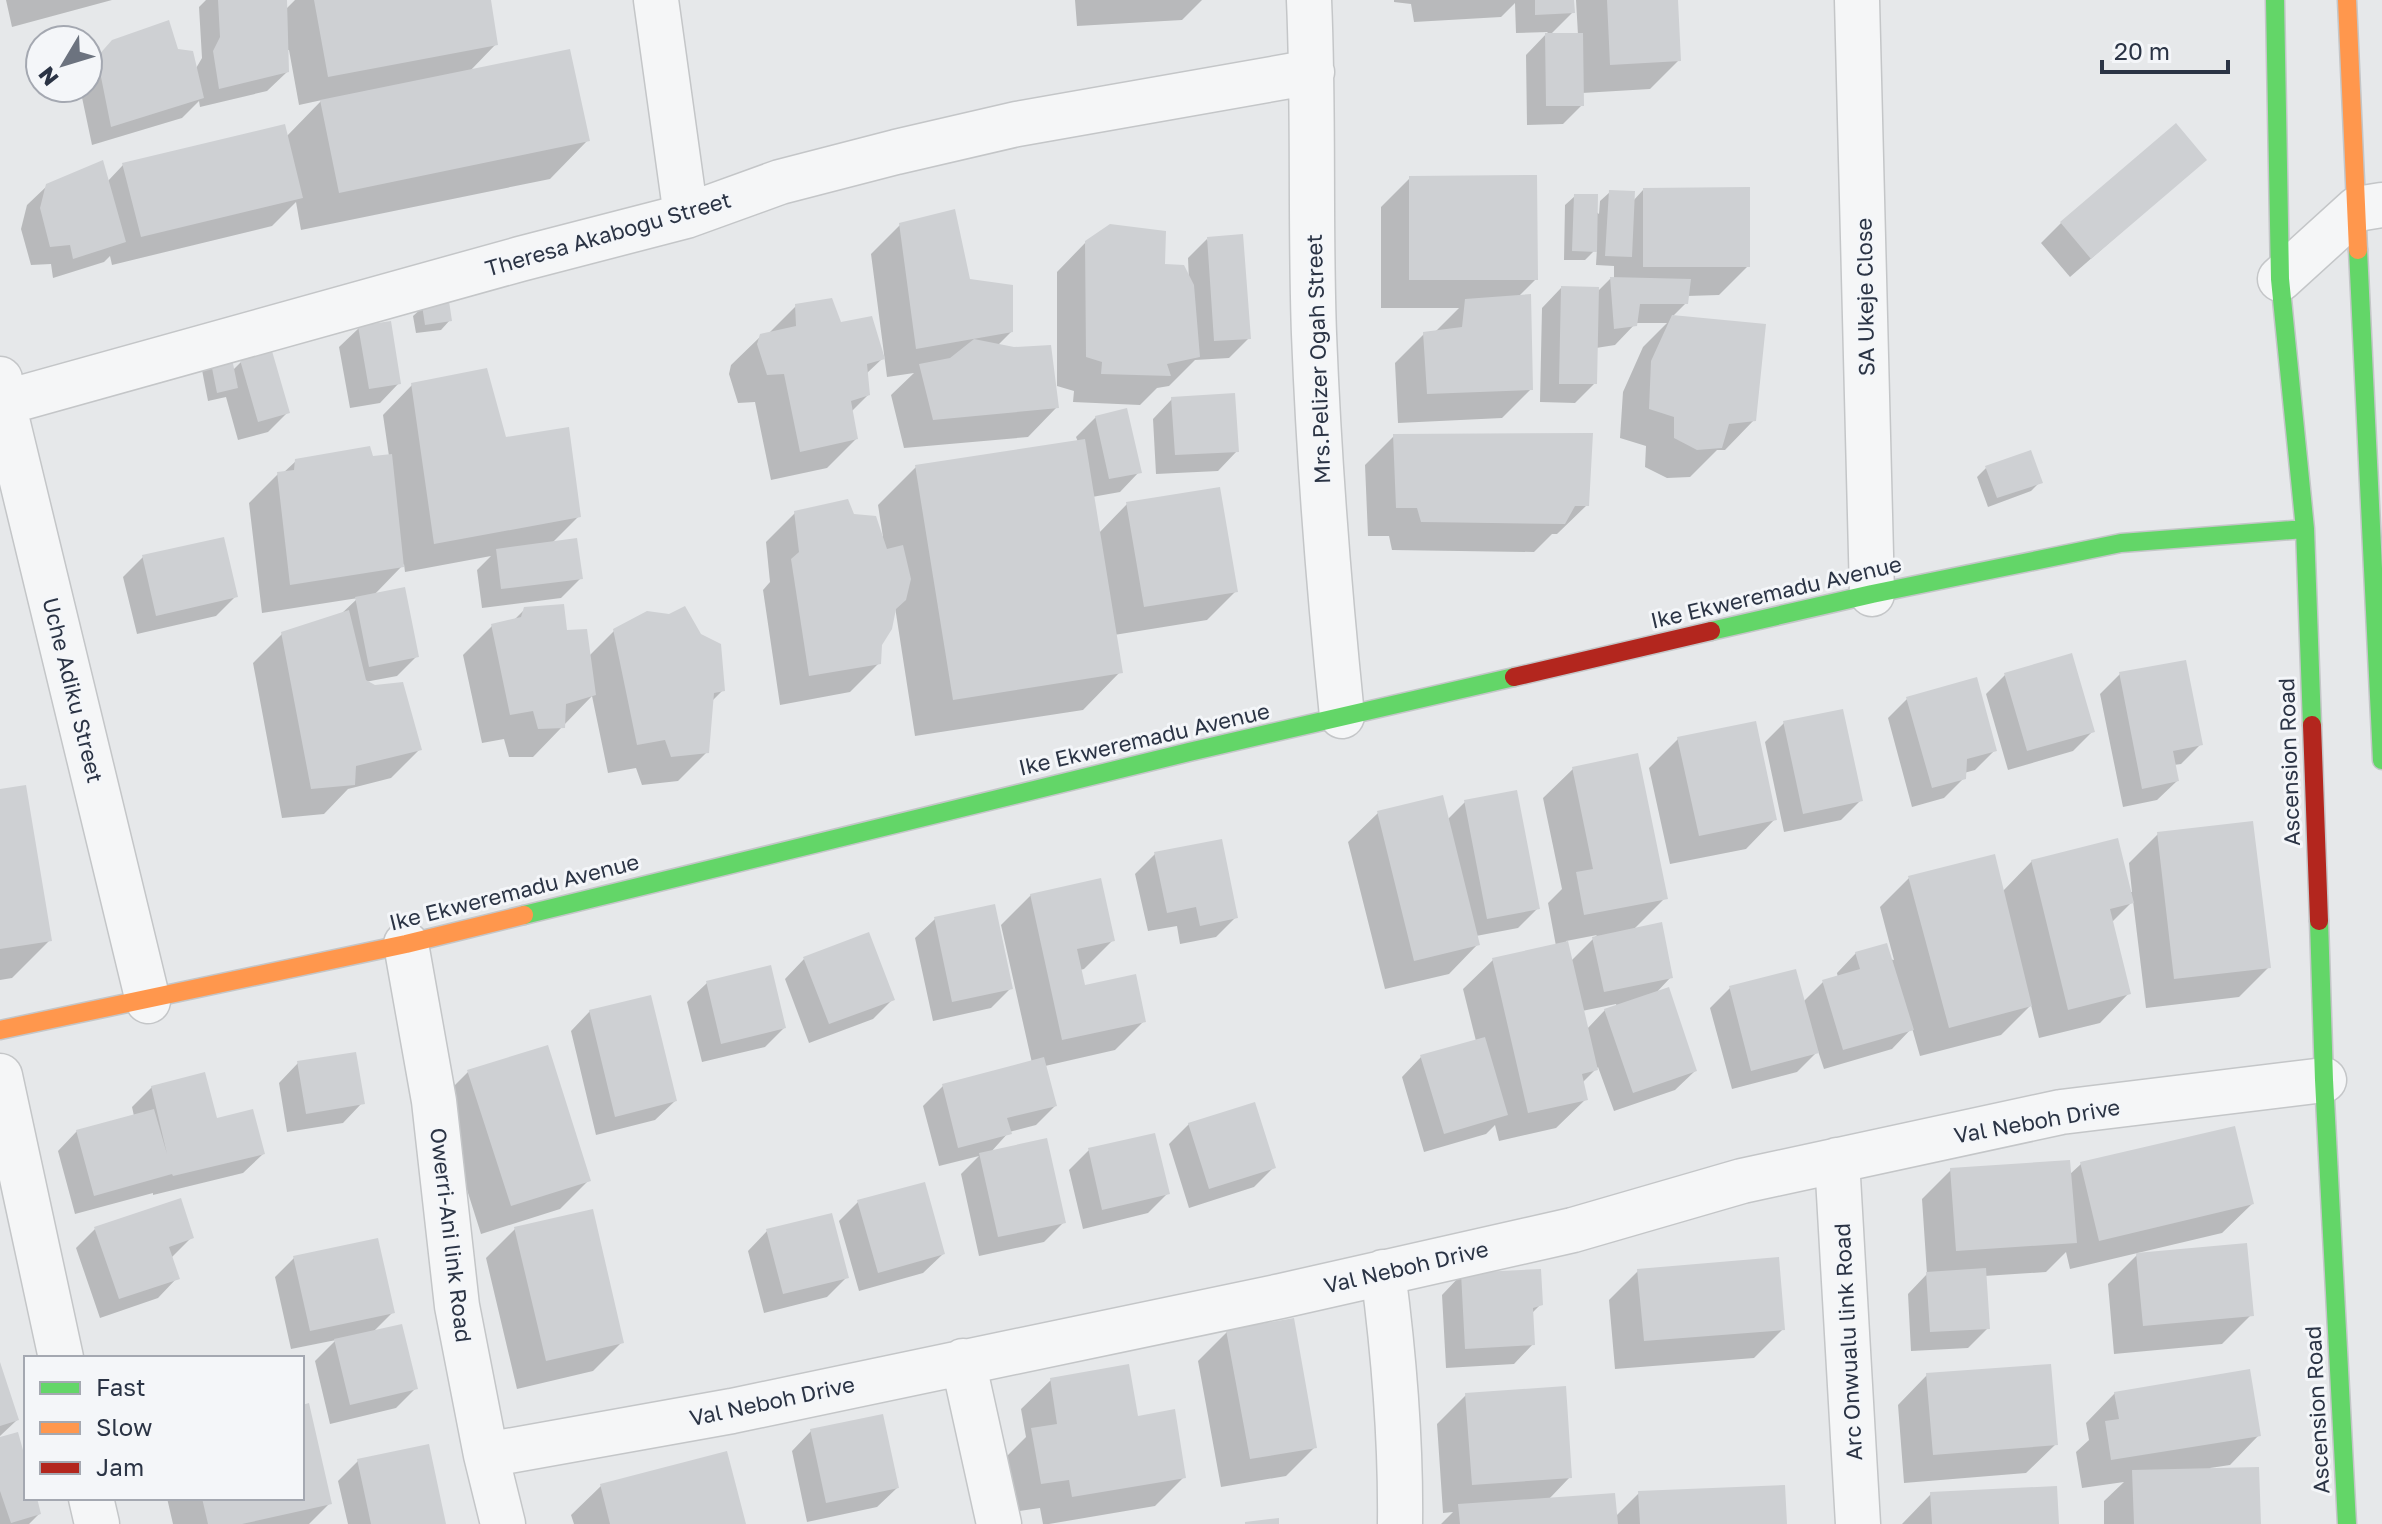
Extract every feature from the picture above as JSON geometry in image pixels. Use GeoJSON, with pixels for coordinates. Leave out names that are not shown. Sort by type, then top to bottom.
{"type":"FeatureCollection","features":[{"type":"Feature","properties":{"kind":"street"},"geometry":{"type":"LineString","coordinates":[[656,0],[686,216]]}},
{"type":"Feature","properties":{"kind":"street","name":"Mrs.Pelizer Ogah Street"},"geometry":{"type":"LineString","coordinates":[[1309,0],[1314,333],[1328,573],[1342,716]]}},
{"type":"Feature","properties":{"kind":"street","name":"SA Ukeje Close"},"geometry":{"type":"LineString","coordinates":[[1857,0],[1872,594]]}},
{"type":"Feature","properties":{"kind":"street","name":"Ascension Road"},"geometry":{"type":"LineString","coordinates":[[2275,0],[2280,279],[2305,529],[2324,1080],[2347,1524]]}},
{"type":"Feature","properties":{"kind":"street"},"geometry":{"type":"LineString","coordinates":[[2347,0],[2370,207],[2382,760]]}},
{"type":"Feature","properties":{"kind":"street","name":"Theresa Akabogu Street"},"geometry":{"type":"LineString","coordinates":[[2,391],[686,216],[780,182],[896,152],[1017,124],[1312,72]]}},
{"type":"Feature","properties":{"kind":"street"},"geometry":{"type":"LineString","coordinates":[[2280,279],[2370,207]]}},
{"type":"Feature","properties":{"kind":"street","name":"Uche Adiku Street"},"geometry":{"type":"LineString","coordinates":[[2,391],[148,1001]]}},
{"type":"Feature","properties":{"kind":"street","name":"Ike Ekweremadu Avenue"},"geometry":{"type":"LineString","coordinates":[[0,1030],[406,944],[1342,716],[1872,594],[2121,543],[2305,529]]}},
{"type":"Feature","properties":{"kind":"street","name":"Owerri-Ani link Road"},"geometry":{"type":"LineString","coordinates":[[406,944],[434,1101],[457,1306],[503,1524]]}},
{"type":"Feature","properties":{"kind":"street"},"geometry":{"type":"LineString","coordinates":[[0,1076],[61,1356]]}},
{"type":"Feature","properties":{"kind":"street","name":"Val Neboh Drive"},"geometry":{"type":"LineString","coordinates":[[486,1455],[732,1411],[1383,1272],[1573,1230],[1742,1181],[2061,1112],[2324,1080]]}},
{"type":"Feature","properties":{"kind":"street","name":"Arc Onwualu link Road"},"geometry":{"type":"LineString","coordinates":[[1837,1160],[1858,1524]]}},
{"type":"Feature","properties":{"kind":"street"},"geometry":{"type":"LineString","coordinates":[[1383,1272],[1401,1445],[1400,1524]]}},
{"type":"Feature","properties":{"kind":"street"},"geometry":{"type":"LineString","coordinates":[[963,1361],[999,1524]]}},
{"type":"Feature","properties":{"kind":"street"},"geometry":{"type":"LineString","coordinates":[[91,1500],[97,1524]]}},
{"type":"Feature","properties":{"kind":"building"},"geometry":{"type":"Polygon","coordinates":[[[218,0],[287,0],[289,72],[219,89],[213,51],[220,37],[218,0]]]}},
{"type":"Feature","properties":{"kind":"building"},"geometry":{"type":"Polygon","coordinates":[[[314,0],[491,0],[498,45],[328,77],[314,0]]]}},
{"type":"Feature","properties":{"kind":"building"},"geometry":{"type":"Polygon","coordinates":[[[1535,0],[1574,0],[1575,13],[1535,15],[1535,0]]]}},
{"type":"Feature","properties":{"kind":"building"},"geometry":{"type":"Polygon","coordinates":[[[1607,0],[1678,0],[1681,61],[1610,65],[1607,0]]]}},
{"type":"Feature","properties":{"kind":"building"},"geometry":{"type":"Polygon","coordinates":[[[169,20],[178,49],[193,51],[204,98],[111,127],[104,92],[104,49],[112,40],[169,20]]]}},
{"type":"Feature","properties":{"kind":"building"},"geometry":{"type":"Polygon","coordinates":[[[1545,33],[1583,33],[1584,106],[1546,106],[1545,33]]]}},
{"type":"Feature","properties":{"kind":"building"},"geometry":{"type":"Polygon","coordinates":[[[570,49],[590,141],[339,193],[320,100],[570,49]]]}},
{"type":"Feature","properties":{"kind":"building"},"geometry":{"type":"Polygon","coordinates":[[[2176,123],[2207,160],[2091,259],[2060,222],[2176,123]]]}},
{"type":"Feature","properties":{"kind":"building"},"geometry":{"type":"Polygon","coordinates":[[[285,124],[303,198],[141,237],[122,163],[285,124]]]}},
{"type":"Feature","properties":{"kind":"building"},"geometry":{"type":"Polygon","coordinates":[[[103,160],[126,242],[73,259],[70,245],[50,247],[40,208],[46,184],[103,160]]]}},
{"type":"Feature","properties":{"kind":"building"},"geometry":{"type":"Polygon","coordinates":[[[1537,175],[1538,280],[1409,280],[1409,176],[1537,175]]]}},
{"type":"Feature","properties":{"kind":"building"},"geometry":{"type":"Polygon","coordinates":[[[1750,187],[1750,267],[1643,267],[1643,188],[1750,187]]]}},
{"type":"Feature","properties":{"kind":"building"},"geometry":{"type":"Polygon","coordinates":[[[1609,190],[1635,191],[1632,257],[1605,256],[1609,190]]]}},
{"type":"Feature","properties":{"kind":"building"},"geometry":{"type":"Polygon","coordinates":[[[1574,194],[1598,194],[1597,252],[1572,251],[1574,194]]]}},
{"type":"Feature","properties":{"kind":"building"},"geometry":{"type":"Polygon","coordinates":[[[955,209],[970,279],[1013,285],[1013,332],[916,349],[899,223],[955,209]]]}},
{"type":"Feature","properties":{"kind":"building"},"geometry":{"type":"Polygon","coordinates":[[[1110,224],[1166,231],[1165,264],[1184,265],[1194,285],[1200,357],[1167,364],[1171,376],[1101,374],[1102,362],[1086,357],[1085,241],[1110,224]]]}},
{"type":"Feature","properties":{"kind":"building"},"geometry":{"type":"Polygon","coordinates":[[[1243,234],[1251,339],[1214,341],[1207,237],[1243,234]]]}},
{"type":"Feature","properties":{"kind":"building"},"geometry":{"type":"Polygon","coordinates":[[[1610,277],[1691,279],[1688,304],[1640,304],[1637,326],[1614,329],[1610,277]]]}},
{"type":"Feature","properties":{"kind":"building"},"geometry":{"type":"Polygon","coordinates":[[[1561,286],[1599,287],[1597,384],[1559,384],[1561,286]]]}},
{"type":"Feature","properties":{"kind":"building"},"geometry":{"type":"Polygon","coordinates":[[[1531,294],[1533,390],[1427,394],[1423,332],[1462,327],[1465,299],[1531,294]]]}},
{"type":"Feature","properties":{"kind":"building"},"geometry":{"type":"Polygon","coordinates":[[[832,298],[841,322],[872,316],[885,359],[867,364],[870,395],[851,401],[858,439],[800,452],[784,374],[767,375],[757,344],[760,334],[796,326],[795,304],[832,298]]]}},
{"type":"Feature","properties":{"kind":"building"},"geometry":{"type":"Polygon","coordinates":[[[449,301],[452,321],[425,325],[422,305],[449,301]]]}},
{"type":"Feature","properties":{"kind":"building"},"geometry":{"type":"Polygon","coordinates":[[[1672,315],[1766,324],[1756,421],[1729,424],[1722,448],[1697,450],[1674,438],[1674,417],[1649,409],[1651,361],[1672,315]]]}},
{"type":"Feature","properties":{"kind":"building"},"geometry":{"type":"Polygon","coordinates":[[[391,321],[401,384],[369,389],[358,326],[391,321]]]}},
{"type":"Feature","properties":{"kind":"building"},"geometry":{"type":"Polygon","coordinates":[[[974,339],[1014,347],[1051,345],[1059,408],[933,420],[919,364],[950,358],[974,339]]]}},
{"type":"Feature","properties":{"kind":"building"},"geometry":{"type":"Polygon","coordinates":[[[272,351],[290,413],[258,422],[240,360],[272,351]]]}},
{"type":"Feature","properties":{"kind":"building"},"geometry":{"type":"Polygon","coordinates":[[[231,354],[238,388],[217,393],[210,358],[231,354]]]}},
{"type":"Feature","properties":{"kind":"building"},"geometry":{"type":"Polygon","coordinates":[[[487,368],[506,437],[569,427],[581,517],[434,544],[411,383],[487,368]]]}},
{"type":"Feature","properties":{"kind":"building"},"geometry":{"type":"Polygon","coordinates":[[[1235,393],[1239,452],[1175,455],[1171,397],[1235,393]]]}},
{"type":"Feature","properties":{"kind":"building"},"geometry":{"type":"Polygon","coordinates":[[[1127,408],[1142,473],[1109,479],[1095,416],[1127,408]]]}},
{"type":"Feature","properties":{"kind":"building"},"geometry":{"type":"Polygon","coordinates":[[[1593,433],[1589,506],[1575,506],[1565,524],[1421,522],[1417,508],[1396,508],[1393,434],[1593,433]]]}},
{"type":"Feature","properties":{"kind":"building"},"geometry":{"type":"Polygon","coordinates":[[[1085,439],[1123,673],[953,700],[915,465],[1085,439]]]}},
{"type":"Feature","properties":{"kind":"building"},"geometry":{"type":"Polygon","coordinates":[[[370,446],[373,456],[392,454],[404,567],[290,585],[277,472],[294,470],[295,459],[370,446]]]}},
{"type":"Feature","properties":{"kind":"building"},"geometry":{"type":"Polygon","coordinates":[[[2031,450],[2043,483],[1997,498],[1985,466],[2031,450]]]}},
{"type":"Feature","properties":{"kind":"building"},"geometry":{"type":"Polygon","coordinates":[[[1220,487],[1238,592],[1144,607],[1126,502],[1220,487]]]}},
{"type":"Feature","properties":{"kind":"building"},"geometry":{"type":"Polygon","coordinates":[[[848,499],[854,514],[876,516],[887,549],[903,545],[911,579],[906,600],[896,609],[892,629],[882,645],[881,664],[809,676],[791,559],[799,552],[794,511],[848,499]]]}},
{"type":"Feature","properties":{"kind":"building"},"geometry":{"type":"Polygon","coordinates":[[[224,537],[238,597],[156,616],[142,555],[224,537]]]}},
{"type":"Feature","properties":{"kind":"building"},"geometry":{"type":"Polygon","coordinates":[[[577,538],[583,579],[501,589],[496,549],[577,538]]]}},
{"type":"Feature","properties":{"kind":"building"},"geometry":{"type":"Polygon","coordinates":[[[405,587],[419,657],[369,667],[355,597],[405,587]]]}},
{"type":"Feature","properties":{"kind":"building"},"geometry":{"type":"Polygon","coordinates":[[[564,604],[567,630],[587,629],[596,695],[566,704],[565,728],[538,729],[533,711],[510,715],[491,624],[521,617],[524,607],[564,604]]]}},
{"type":"Feature","properties":{"kind":"building"},"geometry":{"type":"Polygon","coordinates":[[[685,606],[701,634],[721,644],[725,691],[714,693],[709,753],[671,757],[665,740],[637,745],[613,629],[647,611],[669,614],[685,606]]]}},
{"type":"Feature","properties":{"kind":"building"},"geometry":{"type":"Polygon","coordinates":[[[349,610],[366,680],[375,685],[403,682],[422,750],[356,766],[355,785],[311,789],[281,632],[349,610]]]}},
{"type":"Feature","properties":{"kind":"building"},"geometry":{"type":"Polygon","coordinates":[[[2072,653],[2095,732],[2027,751],[2004,673],[2072,653]]]}},
{"type":"Feature","properties":{"kind":"building"},"geometry":{"type":"Polygon","coordinates":[[[2186,660],[2203,745],[2173,751],[2179,781],[2142,789],[2119,672],[2186,660]]]}},
{"type":"Feature","properties":{"kind":"building"},"geometry":{"type":"Polygon","coordinates":[[[1977,677],[1997,751],[1967,759],[1966,779],[1932,788],[1906,697],[1977,677]]]}},
{"type":"Feature","properties":{"kind":"building"},"geometry":{"type":"Polygon","coordinates":[[[1843,709],[1863,801],[1803,814],[1783,721],[1843,709]]]}},
{"type":"Feature","properties":{"kind":"building"},"geometry":{"type":"Polygon","coordinates":[[[1756,721],[1777,820],[1699,836],[1677,737],[1756,721]]]}},
{"type":"Feature","properties":{"kind":"building"},"geometry":{"type":"Polygon","coordinates":[[[1638,753],[1668,899],[1584,915],[1576,872],[1593,869],[1572,767],[1638,753]]]}},
{"type":"Feature","properties":{"kind":"building"},"geometry":{"type":"Polygon","coordinates":[[[26,785],[52,941],[0,949],[0,789],[26,785]]]}},
{"type":"Feature","properties":{"kind":"building"},"geometry":{"type":"Polygon","coordinates":[[[1517,790],[1540,909],[1487,919],[1464,800],[1517,790]]]}},
{"type":"Feature","properties":{"kind":"building"},"geometry":{"type":"Polygon","coordinates":[[[1443,795],[1480,945],[1414,961],[1377,811],[1443,795]]]}},
{"type":"Feature","properties":{"kind":"building"},"geometry":{"type":"Polygon","coordinates":[[[2253,821],[2271,968],[2174,979],[2157,832],[2253,821]]]}},
{"type":"Feature","properties":{"kind":"building"},"geometry":{"type":"Polygon","coordinates":[[[2118,838],[2134,903],[2110,909],[2131,994],[2068,1010],[2031,860],[2118,838]]]}},
{"type":"Feature","properties":{"kind":"building"},"geometry":{"type":"Polygon","coordinates":[[[1222,839],[1238,918],[1200,926],[1196,907],[1167,913],[1154,852],[1222,839]]]}},
{"type":"Feature","properties":{"kind":"building"},"geometry":{"type":"Polygon","coordinates":[[[1995,854],[2032,1006],[1949,1028],[1908,876],[1995,854]]]}},
{"type":"Feature","properties":{"kind":"building"},"geometry":{"type":"Polygon","coordinates":[[[1101,878],[1115,941],[1077,949],[1085,985],[1136,974],[1146,1022],[1062,1040],[1030,894],[1101,878]]]}},
{"type":"Feature","properties":{"kind":"building"},"geometry":{"type":"Polygon","coordinates":[[[995,904],[1013,989],[952,1002],[934,917],[995,904]]]}},
{"type":"Feature","properties":{"kind":"building"},"geometry":{"type":"Polygon","coordinates":[[[1662,922],[1673,978],[1604,992],[1592,937],[1662,922]]]}},
{"type":"Feature","properties":{"kind":"building"},"geometry":{"type":"Polygon","coordinates":[[[869,932],[895,1000],[829,1024],[803,957],[869,932]]]}},
{"type":"Feature","properties":{"kind":"building"},"geometry":{"type":"Polygon","coordinates":[[[1568,941],[1598,1070],[1582,1074],[1588,1100],[1528,1113],[1492,958],[1568,941]]]}},
{"type":"Feature","properties":{"kind":"building"},"geometry":{"type":"Polygon","coordinates":[[[1887,943],[1914,1030],[1843,1050],[1822,980],[1860,969],[1855,952],[1887,943]]]}},
{"type":"Feature","properties":{"kind":"building"},"geometry":{"type":"Polygon","coordinates":[[[771,965],[786,1028],[721,1044],[706,981],[771,965]]]}},
{"type":"Feature","properties":{"kind":"building"},"geometry":{"type":"Polygon","coordinates":[[[1796,969],[1819,1053],[1751,1071],[1729,986],[1796,969]]]}},
{"type":"Feature","properties":{"kind":"building"},"geometry":{"type":"Polygon","coordinates":[[[1669,987],[1697,1071],[1633,1093],[1604,1009],[1669,987]]]}},
{"type":"Feature","properties":{"kind":"building"},"geometry":{"type":"Polygon","coordinates":[[[651,995],[677,1101],[615,1117],[589,1010],[651,995]]]}},
{"type":"Feature","properties":{"kind":"building"},"geometry":{"type":"Polygon","coordinates":[[[1485,1037],[1508,1115],[1444,1134],[1420,1055],[1485,1037]]]}},
{"type":"Feature","properties":{"kind":"building"},"geometry":{"type":"Polygon","coordinates":[[[548,1045],[591,1181],[511,1206],[467,1070],[548,1045]]]}},
{"type":"Feature","properties":{"kind":"building"},"geometry":{"type":"Polygon","coordinates":[[[356,1052],[365,1104],[306,1114],[297,1061],[356,1052]]]}},
{"type":"Feature","properties":{"kind":"building"},"geometry":{"type":"Polygon","coordinates":[[[1044,1057],[1057,1106],[1007,1118],[1012,1134],[958,1148],[942,1084],[1044,1057]]]}},
{"type":"Feature","properties":{"kind":"building"},"geometry":{"type":"Polygon","coordinates":[[[205,1072],[217,1118],[253,1109],[265,1154],[172,1174],[94,1196],[76,1130],[154,1109],[167,1154],[151,1086],[205,1072]]]}},
{"type":"Feature","properties":{"kind":"building"},"geometry":{"type":"Polygon","coordinates":[[[1255,1102],[1276,1168],[1209,1189],[1188,1123],[1255,1102]]]}},
{"type":"Feature","properties":{"kind":"building"},"geometry":{"type":"Polygon","coordinates":[[[2235,1126],[2254,1204],[2099,1241],[2080,1162],[2235,1126]]]}},
{"type":"Feature","properties":{"kind":"building"},"geometry":{"type":"Polygon","coordinates":[[[1155,1133],[1170,1194],[1102,1210],[1088,1148],[1155,1133]]]}},
{"type":"Feature","properties":{"kind":"building"},"geometry":{"type":"Polygon","coordinates":[[[1047,1138],[1066,1223],[998,1237],[979,1153],[1047,1138]]]}},
{"type":"Feature","properties":{"kind":"building"},"geometry":{"type":"Polygon","coordinates":[[[2070,1160],[2077,1243],[1956,1251],[1950,1168],[2070,1160]]]}},
{"type":"Feature","properties":{"kind":"building"},"geometry":{"type":"Polygon","coordinates":[[[925,1182],[945,1254],[878,1273],[857,1200],[925,1182]]]}},
{"type":"Feature","properties":{"kind":"building"},"geometry":{"type":"Polygon","coordinates":[[[181,1198],[194,1238],[169,1247],[180,1279],[119,1299],[94,1227],[181,1198]]]}},
{"type":"Feature","properties":{"kind":"building"},"geometry":{"type":"Polygon","coordinates":[[[593,1209],[624,1343],[546,1361],[514,1227],[593,1209]]]}},
{"type":"Feature","properties":{"kind":"building"},"geometry":{"type":"Polygon","coordinates":[[[832,1213],[849,1278],[783,1294],[766,1229],[832,1213]]]}},
{"type":"Feature","properties":{"kind":"building"},"geometry":{"type":"Polygon","coordinates":[[[378,1238],[395,1313],[310,1331],[293,1256],[378,1238]]]}},
{"type":"Feature","properties":{"kind":"building"},"geometry":{"type":"Polygon","coordinates":[[[2247,1243],[2254,1316],[2143,1326],[2136,1253],[2247,1243]]]}},
{"type":"Feature","properties":{"kind":"building"},"geometry":{"type":"Polygon","coordinates":[[[1779,1257],[1785,1330],[1644,1341],[1637,1269],[1779,1257]]]}},
{"type":"Feature","properties":{"kind":"building"},"geometry":{"type":"Polygon","coordinates":[[[1986,1268],[1990,1329],[1930,1332],[1926,1272],[1986,1268]]]}},
{"type":"Feature","properties":{"kind":"building"},"geometry":{"type":"Polygon","coordinates":[[[1541,1269],[1543,1305],[1533,1308],[1535,1345],[1465,1349],[1461,1273],[1541,1269]]]}},
{"type":"Feature","properties":{"kind":"building"},"geometry":{"type":"Polygon","coordinates":[[[1294,1318],[1317,1448],[1250,1459],[1226,1330],[1294,1318]]]}},
{"type":"Feature","properties":{"kind":"building"},"geometry":{"type":"Polygon","coordinates":[[[402,1324],[418,1389],[350,1405],[334,1339],[402,1324]]]}},
{"type":"Feature","properties":{"kind":"building"},"geometry":{"type":"Polygon","coordinates":[[[0,1362],[19,1420],[0,1426],[0,1362]]]}},
{"type":"Feature","properties":{"kind":"building"},"geometry":{"type":"Polygon","coordinates":[[[1129,1364],[1138,1416],[1175,1409],[1186,1478],[1072,1497],[1069,1480],[1041,1484],[1031,1428],[1057,1424],[1050,1378],[1129,1364]]]}},
{"type":"Feature","properties":{"kind":"building"},"geometry":{"type":"Polygon","coordinates":[[[2051,1364],[2058,1445],[1933,1455],[1926,1373],[2051,1364]]]}},
{"type":"Feature","properties":{"kind":"building"},"geometry":{"type":"Polygon","coordinates":[[[2250,1369],[2261,1436],[2111,1460],[2105,1421],[2119,1419],[2114,1392],[2250,1369]]]}},
{"type":"Feature","properties":{"kind":"building"},"geometry":{"type":"Polygon","coordinates":[[[1566,1386],[1572,1478],[1472,1485],[1465,1393],[1566,1386]]]}},
{"type":"Feature","properties":{"kind":"building"},"geometry":{"type":"Polygon","coordinates":[[[309,1403],[332,1504],[242,1524],[208,1524],[202,1500],[304,1500],[304,1404],[309,1403]]]}},
{"type":"Feature","properties":{"kind":"building"},"geometry":{"type":"Polygon","coordinates":[[[883,1414],[899,1488],[826,1503],[810,1429],[883,1414]]]}},
{"type":"Feature","properties":{"kind":"building"},"geometry":{"type":"Polygon","coordinates":[[[18,1432],[24,1454],[24,1500],[38,1500],[41,1514],[11,1523],[0,1491],[0,1437],[18,1432]]]}},
{"type":"Feature","properties":{"kind":"building"},"geometry":{"type":"Polygon","coordinates":[[[429,1444],[446,1524],[371,1524],[357,1459],[429,1444]]]}},
{"type":"Feature","properties":{"kind":"building"},"geometry":{"type":"Polygon","coordinates":[[[727,1451],[746,1524],[610,1524],[600,1484],[727,1451]]]}},
{"type":"Feature","properties":{"kind":"building"},"geometry":{"type":"Polygon","coordinates":[[[2259,1467],[2261,1524],[2134,1524],[2132,1470],[2259,1467]]]}},
{"type":"Feature","properties":{"kind":"building"},"geometry":{"type":"Polygon","coordinates":[[[1785,1485],[1787,1524],[1640,1524],[1638,1491],[1785,1485]]]}},
{"type":"Feature","properties":{"kind":"building"},"geometry":{"type":"Polygon","coordinates":[[[2057,1486],[2059,1524],[1932,1524],[1930,1492],[2057,1486]]]}},
{"type":"Feature","properties":{"kind":"building"},"geometry":{"type":"Polygon","coordinates":[[[1615,1493],[1618,1524],[1460,1524],[1458,1504],[1615,1493]]]}},
{"type":"Feature","properties":{"kind":"building"},"geometry":{"type":"Polygon","coordinates":[[[1279,1518],[1279,1524],[1245,1524],[1245,1522],[1279,1518]]]}},
{"type":"Feature","properties":{"kind":"traffic: fast"},"geometry":{"type":"LineString","coordinates":[[2275,0],[2280,279],[2305,529],[2312,725]]}},
{"type":"Feature","properties":{"kind":"traffic: fast"},"geometry":{"type":"LineString","coordinates":[[2358,250],[2382,760]]}},
{"type":"Feature","properties":{"kind":"traffic: fast"},"geometry":{"type":"LineString","coordinates":[[1711,631],[2121,543],[2305,529]]}},
{"type":"Feature","properties":{"kind":"traffic: fast"},"geometry":{"type":"LineString","coordinates":[[524,915],[1189,752],[1514,677]]}},
{"type":"Feature","properties":{"kind":"traffic: fast"},"geometry":{"type":"LineString","coordinates":[[2319,921],[2347,1524]]}},
{"type":"Feature","properties":{"kind":"traffic: slow"},"geometry":{"type":"LineString","coordinates":[[2347,0],[2358,250]]}},
{"type":"Feature","properties":{"kind":"traffic: slow"},"geometry":{"type":"LineString","coordinates":[[0,1030],[406,944],[524,915]]}},
{"type":"Feature","properties":{"kind":"traffic: jam"},"geometry":{"type":"LineString","coordinates":[[1514,677],[1711,631]]}},
{"type":"Feature","properties":{"kind":"traffic: jam"},"geometry":{"type":"LineString","coordinates":[[2312,725],[2319,921]]}}]}
